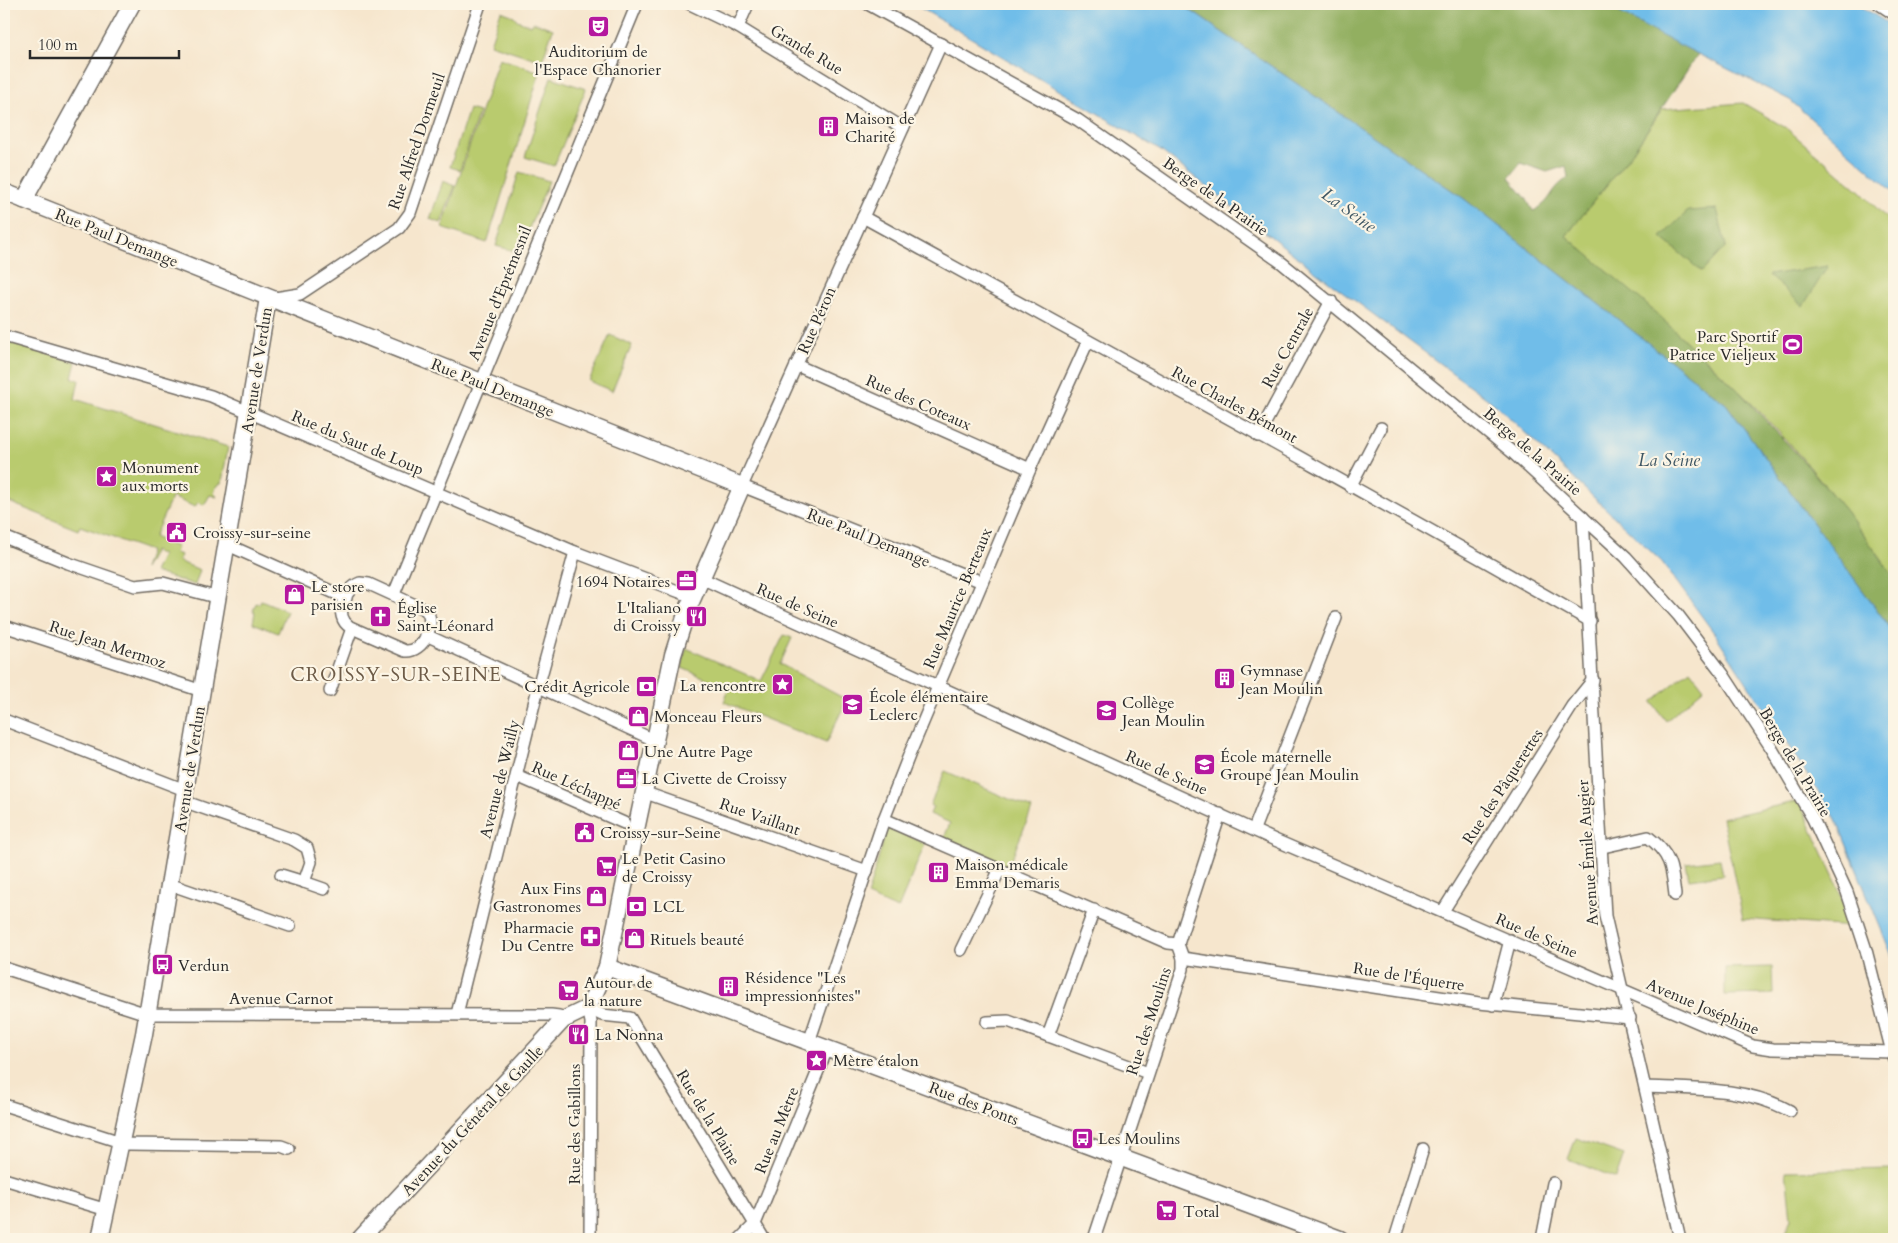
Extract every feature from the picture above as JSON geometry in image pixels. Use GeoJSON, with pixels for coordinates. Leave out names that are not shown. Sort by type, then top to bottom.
{"type":"FeatureCollection","features":[{"type":"Feature","properties":{"kind":"main road"},"geometry":{"type":"LineString","coordinates":[[24,200],[132,4]]}},
{"type":"Feature","properties":{"kind":"main road","name":"Rue Paul Demange"},"geometry":{"type":"LineString","coordinates":[[4,192],[742,486]]}},
{"type":"Feature","properties":{"kind":"main road","name":"Avenue de Verdun"},"geometry":{"type":"LineString","coordinates":[[100,1239],[122,1143],[147,1014],[228,545],[247,412],[268,298]]}},
{"type":"Feature","properties":{"kind":"main road","name":"Rue Péron"},"geometry":{"type":"LineString","coordinates":[[588,1008],[607,967],[672,660],[693,597],[742,486]]}},
{"type":"Feature","properties":{"kind":"main road","name":"Rue des Ponts"},"geometry":{"type":"LineString","coordinates":[[607,967],[1340,1239]]}},
{"type":"Feature","properties":{"kind":"main road","name":"Avenue du Général de Gaulle"},"geometry":{"type":"LineString","coordinates":[[360,1239],[563,1020],[588,1008]]}},
{"type":"Feature","properties":{"kind":"street","name":"Rue Alfred Dormeuil"},"geometry":{"type":"LineString","coordinates":[[268,298],[286,298],[300,294],[399,228],[405,221],[410,213],[480,4]]}},
{"type":"Feature","properties":{"kind":"street","name":"Avenue d'Eprémesnil"},"geometry":{"type":"LineString","coordinates":[[394,594],[637,4]]}},
{"type":"Feature","properties":{"kind":"street","name":"Grande Rue"},"geometry":{"type":"LineString","coordinates":[[690,4],[738,27],[903,128]]}},
{"type":"Feature","properties":{"kind":"street"},"geometry":{"type":"LineString","coordinates":[[738,27],[748,4]]}},
{"type":"Feature","properties":{"kind":"street","name":"Berge de la Prairie"},"geometry":{"type":"LineString","coordinates":[[868,4],[1078,120],[1282,263],[1331,301],[1512,452],[1626,557],[1678,615],[1722,674],[1772,749],[1813,819],[1851,904],[1866,950],[1894,1056]]}},
{"type":"Feature","properties":{"kind":"street"},"geometry":{"type":"LineString","coordinates":[[1879,4],[1894,14]]}},
{"type":"Feature","properties":{"kind":"street","name":"Rue Péron"},"geometry":{"type":"LineString","coordinates":[[742,486],[941,44]]}},
{"type":"Feature","properties":{"kind":"street","name":"Rue Charles Bémont"},"geometry":{"type":"LineString","coordinates":[[863,217],[1350,487],[1437,533],[1590,620]]}},
{"type":"Feature","properties":{"kind":"street","name":"Rue Centrale"},"geometry":{"type":"LineString","coordinates":[[1258,436],[1331,301]]}},
{"type":"Feature","properties":{"kind":"street","name":"Rue du Saut de Loup"},"geometry":{"type":"LineString","coordinates":[[4,336],[211,396],[575,552],[693,597]]}},
{"type":"Feature","properties":{"kind":"street","name":"Rue Maurice Berteaux"},"geometry":{"type":"LineString","coordinates":[[809,1042],[884,818],[937,686],[1030,469],[1088,341]]}},
{"type":"Feature","properties":{"kind":"street","name":"Rue des Coteaux"},"geometry":{"type":"LineString","coordinates":[[796,365],[1030,469]]}},
{"type":"Feature","properties":{"kind":"street"},"geometry":{"type":"LineString","coordinates":[[1350,487],[1381,428]]}},
{"type":"Feature","properties":{"kind":"street","name":"Rue Paul Demange"},"geometry":{"type":"LineString","coordinates":[[742,486],[982,582]]}},
{"type":"Feature","properties":{"kind":"street","name":"Avenue Émile Augier"},"geometry":{"type":"LineString","coordinates":[[1583,517],[1603,847],[1605,916],[1680,1239]]}},
{"type":"Feature","properties":{"kind":"street"},"geometry":{"type":"LineString","coordinates":[[4,537],[68,563],[135,586],[163,583],[219,598]]}},
{"type":"Feature","properties":{"kind":"street"},"geometry":{"type":"LineString","coordinates":[[228,545],[346,598]]}},
{"type":"Feature","properties":{"kind":"street","name":"Avenue de Wailly"},"geometry":{"type":"LineString","coordinates":[[457,1014],[538,688],[575,552]]}},
{"type":"Feature","properties":{"kind":"street","name":"Rue de Seine"},"geometry":{"type":"LineString","coordinates":[[701,578],[1254,830],[1621,989]]}},
{"type":"Feature","properties":{"kind":"street"},"geometry":{"type":"LineString","coordinates":[[362,582],[394,594],[427,611],[430,622],[426,635],[418,648],[408,652],[352,628],[341,617],[341,609],[353,586],[362,582]]}},
{"type":"Feature","properties":{"kind":"street"},"geometry":{"type":"LineString","coordinates":[[1254,830],[1336,618]]}},
{"type":"Feature","properties":{"kind":"street","name":"Rue Jean Mermoz"},"geometry":{"type":"LineString","coordinates":[[4,626],[202,691]]}},
{"type":"Feature","properties":{"kind":"street"},"geometry":{"type":"LineString","coordinates":[[330,695],[352,628]]}},
{"type":"Feature","properties":{"kind":"street"},"geometry":{"type":"LineString","coordinates":[[426,635],[654,740]]}},
{"type":"Feature","properties":{"kind":"street","name":"Rue des Pâquerettes"},"geometry":{"type":"LineString","coordinates":[[1443,911],[1572,706],[1593,680]]}},
{"type":"Feature","properties":{"kind":"street"},"geometry":{"type":"LineString","coordinates":[[4,720],[294,840],[307,848],[311,862],[304,882]]}},
{"type":"Feature","properties":{"kind":"street","name":"Rue Léchappé"},"geometry":{"type":"LineString","coordinates":[[517,776],[624,823]]}},
{"type":"Feature","properties":{"kind":"street","name":"Rue Vaillant"},"geometry":{"type":"LineString","coordinates":[[643,792],[867,871]]}},
{"type":"Feature","properties":{"kind":"street"},"geometry":{"type":"LineString","coordinates":[[884,818],[1168,943],[1178,944],[1220,814]]}},
{"type":"Feature","properties":{"kind":"street"},"geometry":{"type":"LineString","coordinates":[[1603,847],[1648,837],[1662,847],[1672,867],[1675,895]]}},
{"type":"Feature","properties":{"kind":"street"},"geometry":{"type":"LineString","coordinates":[[961,950],[1000,869]]}},
{"type":"Feature","properties":{"kind":"street"},"geometry":{"type":"LineString","coordinates":[[281,875],[324,889]]}},
{"type":"Feature","properties":{"kind":"street"},"geometry":{"type":"LineString","coordinates":[[169,884],[290,926]]}},
{"type":"Feature","properties":{"kind":"street"},"geometry":{"type":"LineString","coordinates":[[1048,1036],[1094,910]]}},
{"type":"Feature","properties":{"kind":"street"},"geometry":{"type":"LineString","coordinates":[[1493,1005],[1510,940]]}},
{"type":"Feature","properties":{"kind":"street","name":"Rue des Moulins"},"geometry":{"type":"LineString","coordinates":[[1094,1239],[1183,969],[1183,958],[1178,944]]}},
{"type":"Feature","properties":{"kind":"street","name":"Rue de l'Équerre"},"geometry":{"type":"LineString","coordinates":[[1183,958],[1493,1005],[1630,1018]]}},
{"type":"Feature","properties":{"kind":"street","name":"Avenue Carnot"},"geometry":{"type":"LineString","coordinates":[[4,968],[147,1014],[551,1015],[558,1016],[563,1020]]}},
{"type":"Feature","properties":{"kind":"street","name":"Avenue Joséphine"},"geometry":{"type":"LineString","coordinates":[[1621,989],[1753,1046],[1773,1049],[1894,1056]]}},
{"type":"Feature","properties":{"kind":"street","name":"Rue de la Plaine"},"geometry":{"type":"LineString","coordinates":[[588,1008],[602,1015],[622,1015],[630,1018],[764,1239]]}},
{"type":"Feature","properties":{"kind":"street","name":"Rue des Gabillons"},"geometry":{"type":"LineString","coordinates":[[588,1008],[591,1022],[590,1239]]}},
{"type":"Feature","properties":{"kind":"street"},"geometry":{"type":"LineString","coordinates":[[987,1022],[1008,1021],[1148,1073]]}},
{"type":"Feature","properties":{"kind":"street","name":"Rue au Mètre"},"geometry":{"type":"LineString","coordinates":[[755,1224],[827,1049]]}},
{"type":"Feature","properties":{"kind":"street"},"geometry":{"type":"LineString","coordinates":[[1646,1087],[1722,1090],[1772,1101],[1790,1111]]}},
{"type":"Feature","properties":{"kind":"street"},"geometry":{"type":"LineString","coordinates":[[4,1105],[122,1143],[281,1146],[289,1149]]}},
{"type":"Feature","properties":{"kind":"street"},"geometry":{"type":"LineString","coordinates":[[1396,1239],[1423,1149]]}},
{"type":"Feature","properties":{"kind":"street"},"geometry":{"type":"LineString","coordinates":[[4,1179],[107,1210]]}},
{"type":"Feature","properties":{"kind":"street"},"geometry":{"type":"LineString","coordinates":[[1542,1239],[1552,1183]]}},
{"type":"Feature","properties":{"kind":"street"},"geometry":{"type":"LineString","coordinates":[[740,1239],[755,1224]]}},
{"type":"Feature","properties":{"kind":"green space"},"geometry":{"type":"Polygon","coordinates":[[[1181,4],[1604,4],[1698,54],[1632,153],[1566,236],[1645,303],[1736,388],[1806,464],[1846,511],[1894,577],[1894,633],[1726,404],[1463,198],[1181,4]],[[1521,163],[1509,178],[1526,198],[1533,211],[1544,204],[1557,187],[1568,178],[1566,166],[1547,172],[1521,163]]]}},
{"type":"Feature","properties":{"kind":"green space"},"geometry":{"type":"Polygon","coordinates":[[[501,11],[530,25],[534,22],[553,29],[542,61],[490,44],[501,11]]]}},
{"type":"Feature","properties":{"kind":"green space"},"geometry":{"type":"Polygon","coordinates":[[[499,58],[540,72],[487,243],[442,228],[499,58]]]}},
{"type":"Feature","properties":{"kind":"green space"},"geometry":{"type":"Polygon","coordinates":[[[551,77],[586,89],[554,166],[525,157],[551,77]]]}},
{"type":"Feature","properties":{"kind":"green space","name":"Parc Sportif Patrice Vieljeux"},"geometry":{"type":"Polygon","coordinates":[[[1743,103],[1786,128],[1861,192],[1894,226],[1894,577],[1820,479],[1758,410],[1695,349],[1566,236],[1632,153],[1662,109],[1743,103]]]}},
{"type":"Feature","properties":{"kind":"green space"},"geometry":{"type":"Polygon","coordinates":[[[469,109],[479,112],[460,170],[450,167],[469,109]]]}},
{"type":"Feature","properties":{"kind":"green space"},"geometry":{"type":"Polygon","coordinates":[[[519,172],[549,181],[519,252],[496,246],[519,172]]]}},
{"type":"Feature","properties":{"kind":"green space"},"geometry":{"type":"Polygon","coordinates":[[[443,181],[455,186],[441,223],[430,219],[443,181]]]}},
{"type":"Feature","properties":{"kind":"green space"},"geometry":{"type":"Polygon","coordinates":[[[1717,209],[1726,246],[1702,272],[1661,237],[1688,211],[1717,209]]]}},
{"type":"Feature","properties":{"kind":"green space"},"geometry":{"type":"Polygon","coordinates":[[[1828,266],[1803,306],[1768,275],[1828,266]]]}},
{"type":"Feature","properties":{"kind":"green space"},"geometry":{"type":"Polygon","coordinates":[[[610,335],[632,345],[612,391],[589,381],[610,335]]]}},
{"type":"Feature","properties":{"kind":"green space"},"geometry":{"type":"Polygon","coordinates":[[[5,341],[76,362],[72,378],[79,380],[75,399],[228,447],[222,482],[216,487],[214,493],[217,497],[210,495],[204,505],[198,502],[195,507],[172,497],[154,537],[177,547],[175,553],[181,555],[178,561],[200,570],[195,585],[154,572],[162,555],[154,551],[144,569],[150,551],[80,526],[78,530],[4,500],[5,341]]]}},
{"type":"Feature","properties":{"kind":"green space"},"geometry":{"type":"Polygon","coordinates":[[[261,600],[287,611],[278,633],[253,623],[255,612],[253,611],[256,603],[259,604],[261,600]]]}},
{"type":"Feature","properties":{"kind":"green space"},"geometry":{"type":"Polygon","coordinates":[[[784,635],[792,638],[780,664],[847,700],[826,743],[724,702],[729,688],[682,668],[686,648],[761,681],[784,635]]]}},
{"type":"Feature","properties":{"kind":"green space"},"geometry":{"type":"Polygon","coordinates":[[[1690,670],[1704,688],[1666,721],[1652,702],[1690,670]]]}},
{"type":"Feature","properties":{"kind":"green space"},"geometry":{"type":"Polygon","coordinates":[[[945,771],[1032,809],[1008,867],[944,838],[950,823],[930,814],[933,807],[930,805],[945,771]]]}},
{"type":"Feature","properties":{"kind":"green space"},"geometry":{"type":"Polygon","coordinates":[[[1799,801],[1836,882],[1852,927],[1743,919],[1722,818],[1799,801]]]}},
{"type":"Feature","properties":{"kind":"green space"},"geometry":{"type":"Polygon","coordinates":[[[887,829],[899,831],[925,844],[898,909],[867,896],[887,829]]]}},
{"type":"Feature","properties":{"kind":"green space"},"geometry":{"type":"Polygon","coordinates":[[[1720,859],[1723,875],[1689,879],[1686,863],[1720,859]]]}},
{"type":"Feature","properties":{"kind":"green space"},"geometry":{"type":"Polygon","coordinates":[[[1772,967],[1773,994],[1725,995],[1725,968],[1772,967]]]}},
{"type":"Feature","properties":{"kind":"green space"},"geometry":{"type":"Polygon","coordinates":[[[1576,1138],[1624,1155],[1616,1178],[1568,1159],[1576,1138]]]}},
{"type":"Feature","properties":{"kind":"green space"},"geometry":{"type":"Polygon","coordinates":[[[1894,1169],[1894,1239],[1782,1239],[1791,1219],[1786,1171],[1894,1169]]]}},
{"type":"Feature","properties":{"kind":"water","name":"La Seine"},"geometry":{"type":"Polygon","coordinates":[[[914,4],[1181,4],[1463,198],[1726,404],[1894,633],[1894,961],[1836,819],[1717,637],[1662,562],[1497,406],[1319,274],[1161,151],[914,4]]]}},
{"type":"Feature","properties":{"kind":"water"},"geometry":{"type":"Polygon","coordinates":[[[1604,4],[1857,4],[1894,27],[1894,192],[1790,100],[1660,35],[1604,4]]]}},
{"type":"Feature","properties":{"kind":"place","name":"Auditorium de l'Espace Chanorier"},"geometry":{"type":"Point","coordinates":[598,27]}},
{"type":"Feature","properties":{"kind":"place","name":"Maison de Charité"},"geometry":{"type":"Point","coordinates":[829,127]}},
{"type":"Feature","properties":{"kind":"place","name":"Parc Sportif Patrice Vieljeux"},"geometry":{"type":"Point","coordinates":[1792,345]}},
{"type":"Feature","properties":{"kind":"place","name":"Monument aux morts"},"geometry":{"type":"Point","coordinates":[106,476]}},
{"type":"Feature","properties":{"kind":"place","name":"Croissy-sur-seine"},"geometry":{"type":"Point","coordinates":[177,532]}},
{"type":"Feature","properties":{"kind":"place","name":"1694 Notaires"},"geometry":{"type":"Point","coordinates":[686,581]}},
{"type":"Feature","properties":{"kind":"place","name":"Le store parisien"},"geometry":{"type":"Point","coordinates":[295,595]}},
{"type":"Feature","properties":{"kind":"place","name":"Église Saint-Léonard"},"geometry":{"type":"Point","coordinates":[381,616]}},
{"type":"Feature","properties":{"kind":"place","name":"L'Italiano di Croissy"},"geometry":{"type":"Point","coordinates":[697,616]}},
{"type":"Feature","properties":{"kind":"place","name":"Gymnase Jean Moulin"},"geometry":{"type":"Point","coordinates":[1224,679]}},
{"type":"Feature","properties":{"kind":"place","name":"La rencontre"},"geometry":{"type":"Point","coordinates":[782,685]}},
{"type":"Feature","properties":{"kind":"place","name":"Crédit Agricole"},"geometry":{"type":"Point","coordinates":[646,686]}},
{"type":"Feature","properties":{"kind":"place","name":"École élémentaire Leclerc"},"geometry":{"type":"Point","coordinates":[853,705]}},
{"type":"Feature","properties":{"kind":"place","name":"Collège Jean Moulin"},"geometry":{"type":"Point","coordinates":[1106,711]}},
{"type":"Feature","properties":{"kind":"place","name":"Monceau Fleurs"},"geometry":{"type":"Point","coordinates":[638,716]}},
{"type":"Feature","properties":{"kind":"place","name":"Une Autre Page"},"geometry":{"type":"Point","coordinates":[628,751]}},
{"type":"Feature","properties":{"kind":"place","name":"École maternelle Groupe Jean Moulin"},"geometry":{"type":"Point","coordinates":[1204,765]}},
{"type":"Feature","properties":{"kind":"place","name":"La Civette de Croissy"},"geometry":{"type":"Point","coordinates":[626,778]}},
{"type":"Feature","properties":{"kind":"place","name":"Croissy-sur-Seine"},"geometry":{"type":"Point","coordinates":[584,832]}},
{"type":"Feature","properties":{"kind":"place","name":"Le Petit Casino de Croissy"},"geometry":{"type":"Point","coordinates":[606,867]}},
{"type":"Feature","properties":{"kind":"place","name":"Maison médicale Emma Demaris"},"geometry":{"type":"Point","coordinates":[939,873]}},
{"type":"Feature","properties":{"kind":"place","name":"Aux Fins Gastronomes"},"geometry":{"type":"Point","coordinates":[597,897]}},
{"type":"Feature","properties":{"kind":"place","name":"LCL"},"geometry":{"type":"Point","coordinates":[637,906]}},
{"type":"Feature","properties":{"kind":"place","name":"Pharmacie Du Centre"},"geometry":{"type":"Point","coordinates":[590,936]}},
{"type":"Feature","properties":{"kind":"place","name":"Rituels beauté"},"geometry":{"type":"Point","coordinates":[634,939]}},
{"type":"Feature","properties":{"kind":"place","name":"Verdun"},"geometry":{"type":"Point","coordinates":[162,965]}},
{"type":"Feature","properties":{"kind":"place","name":"Résidence \"Les impressionnistes\""},"geometry":{"type":"Point","coordinates":[729,986]}},
{"type":"Feature","properties":{"kind":"place","name":"Autour de la nature"},"geometry":{"type":"Point","coordinates":[568,991]}},
{"type":"Feature","properties":{"kind":"place","name":"La Nonna"},"geometry":{"type":"Point","coordinates":[579,1034]}},
{"type":"Feature","properties":{"kind":"place","name":"Mètre étalon"},"geometry":{"type":"Point","coordinates":[817,1060]}},
{"type":"Feature","properties":{"kind":"place","name":"Les Moulins"},"geometry":{"type":"Point","coordinates":[1082,1138]}},
{"type":"Feature","properties":{"kind":"place","name":"Total"},"geometry":{"type":"Point","coordinates":[1167,1211]}},
{"type":"Feature","properties":{"kind":"district","name":"CROISSY-SUR-SEINE"},"geometry":{"type":"Point","coordinates":[396,674]}}]}
